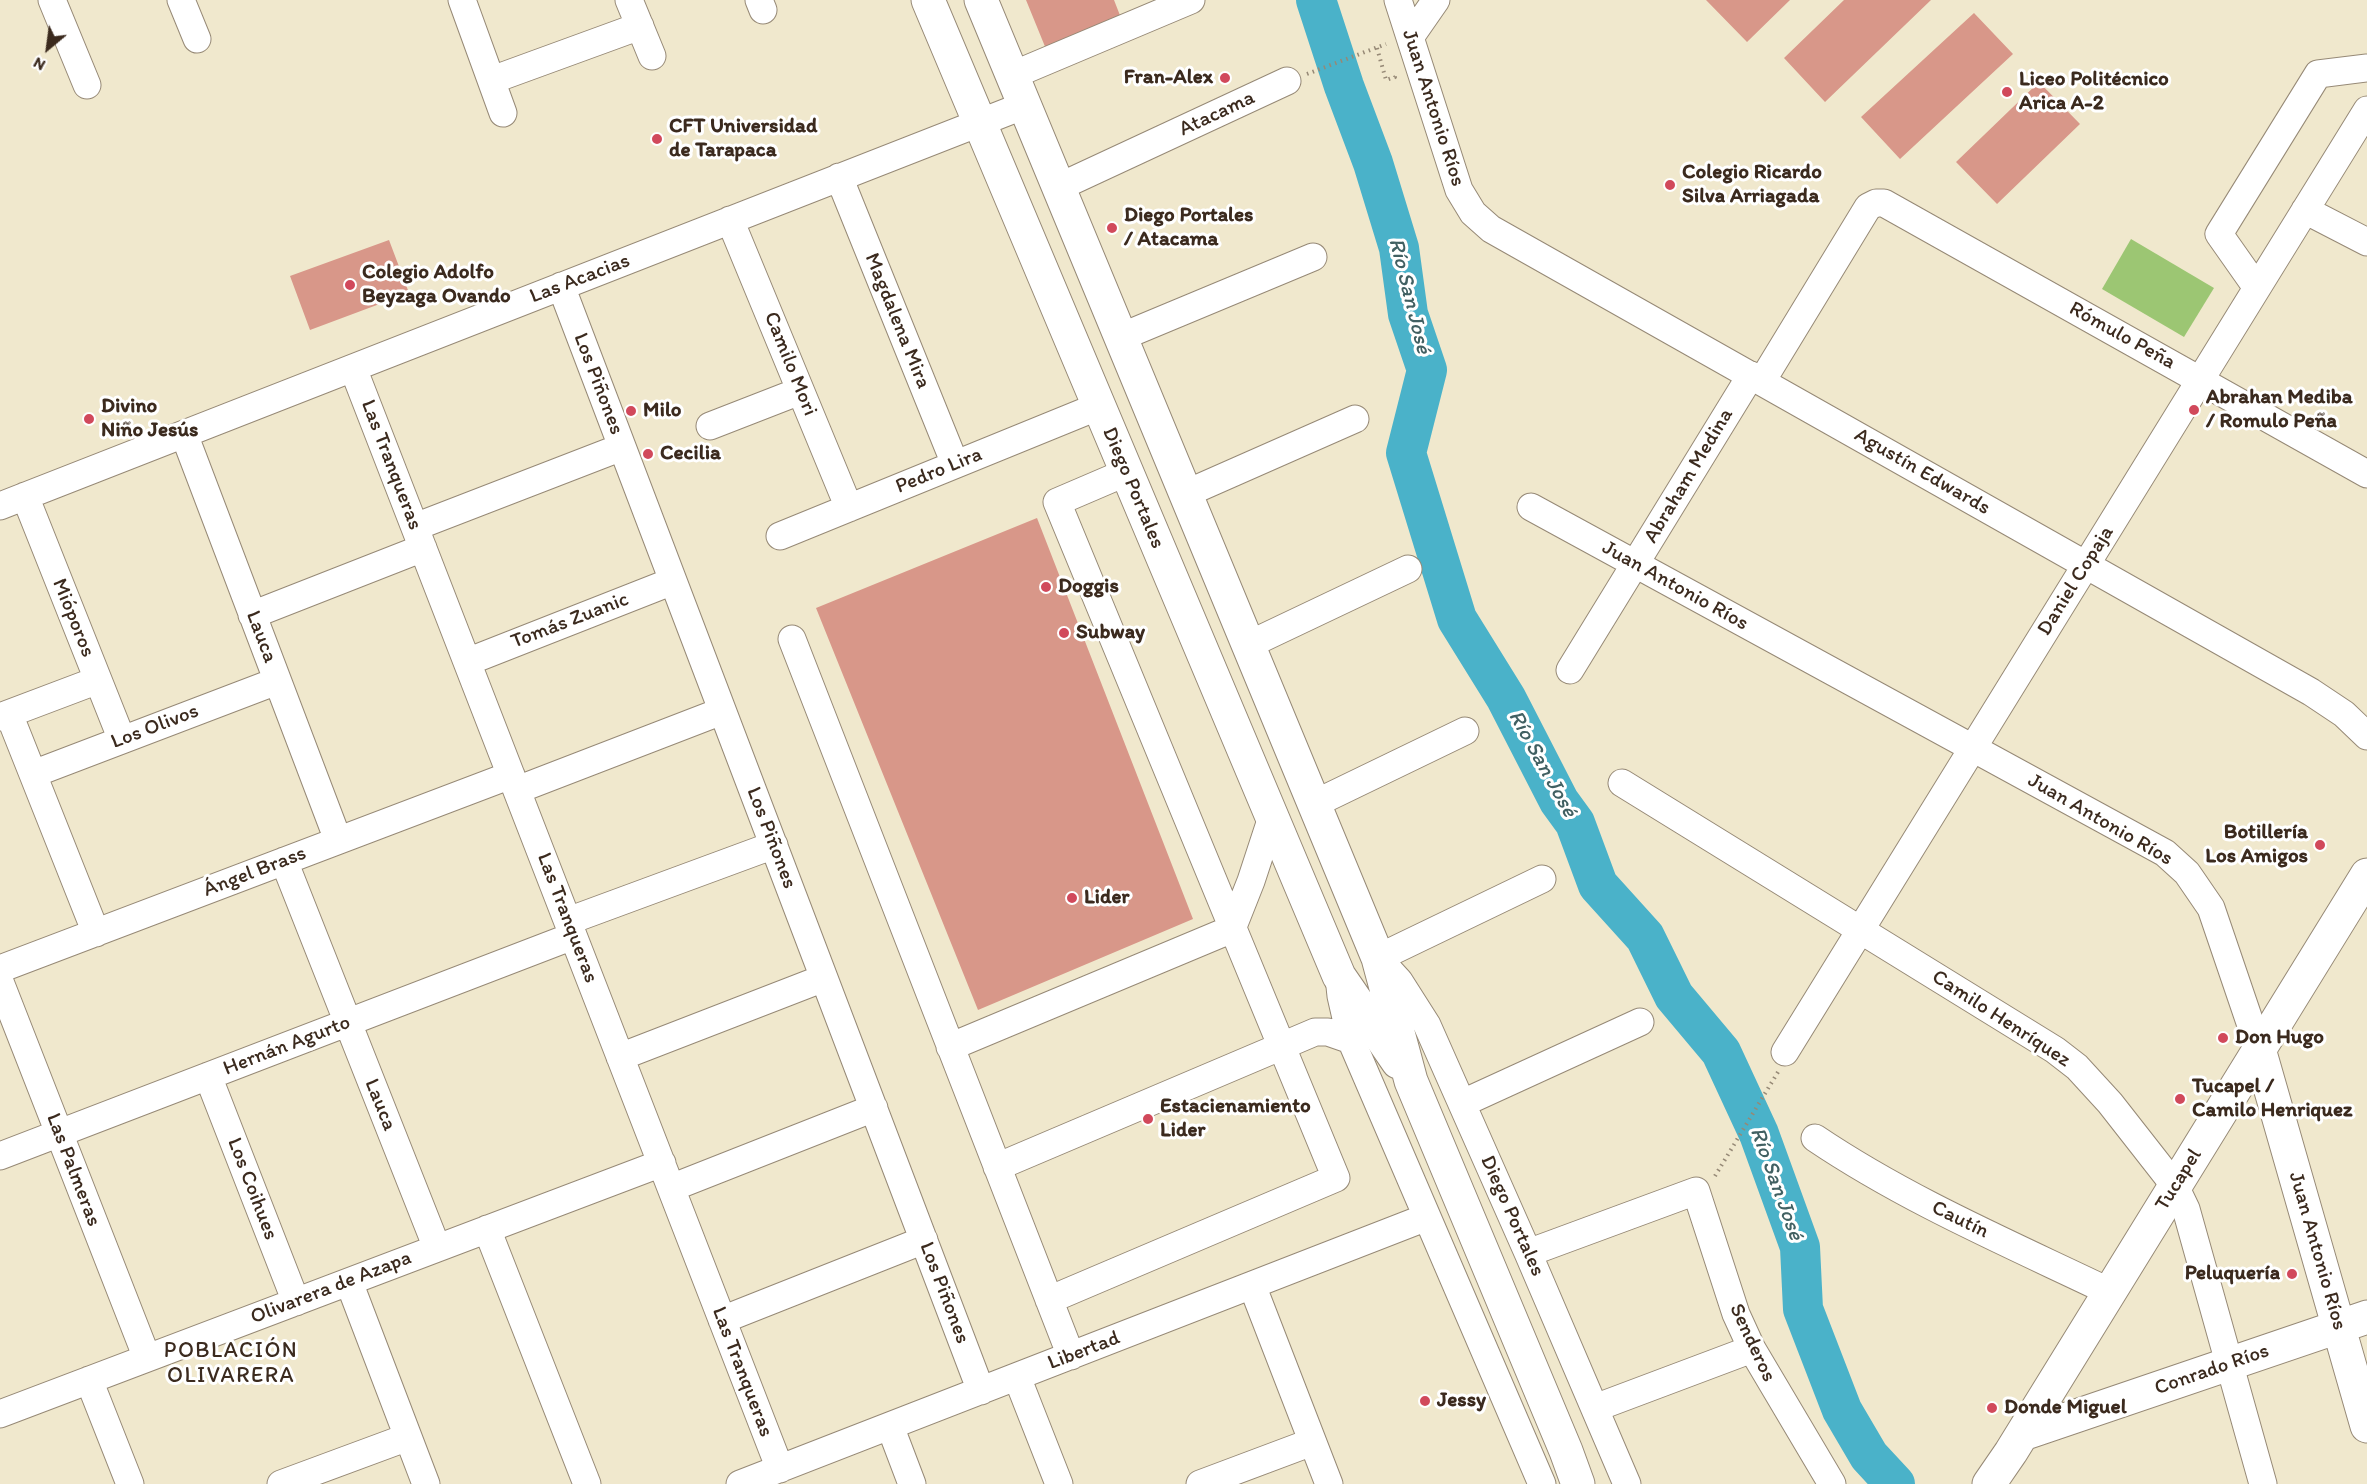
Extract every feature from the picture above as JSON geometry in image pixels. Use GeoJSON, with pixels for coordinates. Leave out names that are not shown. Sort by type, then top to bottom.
{"type":"FeatureCollection","features":[{"type":"Feature","properties":{"kind":"main road","name":"Diego Portales"},"geometry":{"type":"LineString","coordinates":[[928,0],[1339,976],[1411,1080]]}},
{"type":"Feature","properties":{"kind":"main road","name":"Diego Portales"},"geometry":{"type":"LineString","coordinates":[[981,0],[1378,958],[1411,1080],[1566,1450],[1578,1484]]}},
{"type":"Feature","properties":{"kind":"main road"},"geometry":{"type":"LineString","coordinates":[[1126,472],[1168,453]]}},
{"type":"Feature","properties":{"kind":"main road","name":"Tucapel"},"geometry":{"type":"LineString","coordinates":[[1989,1484],[2367,874]]}},
{"type":"Feature","properties":{"kind":"main road","name":"Juan Antonio Ríos"},"geometry":{"type":"LineString","coordinates":[[2259,1049],[2353,1322],[2367,1426]]}},
{"type":"Feature","properties":{"kind":"main road","name":"Conrado Ríos"},"geometry":{"type":"LineString","coordinates":[[2022,1434],[2353,1322]]}},
{"type":"Feature","properties":{"kind":"street"},"geometry":{"type":"LineString","coordinates":[[52,0],[87,85]]}},
{"type":"Feature","properties":{"kind":"street"},"geometry":{"type":"LineString","coordinates":[[181,0],[197,39]]}},
{"type":"Feature","properties":{"kind":"street"},"geometry":{"type":"LineString","coordinates":[[462,0],[502,113]]}},
{"type":"Feature","properties":{"kind":"street"},"geometry":{"type":"LineString","coordinates":[[629,0],[652,56]]}},
{"type":"Feature","properties":{"kind":"street","name":"Las Acacias"},"geometry":{"type":"LineString","coordinates":[[0,506],[979,122],[1019,90],[1191,0]]}},
{"type":"Feature","properties":{"kind":"street","name":"Juan Antonio Ríos"},"geometry":{"type":"LineString","coordinates":[[1398,0],[1459,190],[1473,213]]}},
{"type":"Feature","properties":{"kind":"street"},"geometry":{"type":"LineString","coordinates":[[1411,36],[1436,0]]}},
{"type":"Feature","properties":{"kind":"street"},"geometry":{"type":"LineString","coordinates":[[492,80],[640,26]]}},
{"type":"Feature","properties":{"kind":"street"},"geometry":{"type":"LineString","coordinates":[[2257,288],[2219,234],[2318,74],[2367,68]]}},
{"type":"Feature","properties":{"kind":"street","name":"Atacama"},"geometry":{"type":"LineString","coordinates":[[1059,187],[1287,81]]}},
{"type":"Feature","properties":{"kind":"street","name":"Daniel Copaja"},"geometry":{"type":"LineString","coordinates":[[1785,1052],[2367,110]]}},
{"type":"Feature","properties":{"kind":"street","name":"Magdalena Mira"},"geometry":{"type":"LineString","coordinates":[[839,177],[955,464]]}},
{"type":"Feature","properties":{"kind":"street","name":"Abraham Medina"},"geometry":{"type":"LineString","coordinates":[[1570,670],[1635,564],[1756,378],[1868,207],[1875,203]]}},
{"type":"Feature","properties":{"kind":"street","name":"Rómulo Peña"},"geometry":{"type":"LineString","coordinates":[[1875,203],[1884,203],[2367,474]]}},
{"type":"Feature","properties":{"kind":"street"},"geometry":{"type":"LineString","coordinates":[[2305,210],[2367,242]]}},
{"type":"Feature","properties":{"kind":"street","name":"Agustín Edwards"},"geometry":{"type":"LineString","coordinates":[[1473,213],[1491,228],[2311,692],[2344,714],[2367,736]]}},
{"type":"Feature","properties":{"kind":"street","name":"Camilo Mori"},"geometry":{"type":"LineString","coordinates":[[730,220],[849,508]]}},
{"type":"Feature","properties":{"kind":"street"},"geometry":{"type":"LineString","coordinates":[[1121,337],[1313,257]]}},
{"type":"Feature","properties":{"kind":"street","name":"Los Piñones"},"geometry":{"type":"LineString","coordinates":[[561,286],[981,1391]]}},
{"type":"Feature","properties":{"kind":"street","name":"Las Tranqueras"},"geometry":{"type":"LineString","coordinates":[[353,368],[780,1469]]}},
{"type":"Feature","properties":{"kind":"street"},"geometry":{"type":"LineString","coordinates":[[710,426],[801,390]]}},
{"type":"Feature","properties":{"kind":"street","name":"Pedro Lira"},"geometry":{"type":"LineString","coordinates":[[780,536],[1099,406]]}},
{"type":"Feature","properties":{"kind":"street"},"geometry":{"type":"LineString","coordinates":[[1185,494],[1355,419]]}},
{"type":"Feature","properties":{"kind":"street","name":"Lauca"},"geometry":{"type":"LineString","coordinates":[[183,434],[338,840]]}},
{"type":"Feature","properties":{"kind":"street"},"geometry":{"type":"LineString","coordinates":[[252,615],[622,447]]}},
{"type":"Feature","properties":{"kind":"street"},"geometry":{"type":"LineString","coordinates":[[1049,1300],[1336,1178],[1057,502],[1126,472]]}},
{"type":"Feature","properties":{"kind":"street","name":"Mióporos"},"geometry":{"type":"LineString","coordinates":[[25,496],[122,740]]}},
{"type":"Feature","properties":{"kind":"street","name":"Juan Antonio Ríos"},"geometry":{"type":"LineString","coordinates":[[1531,507],[2150,844],[2178,863],[2196,884],[2211,908],[2259,1049]]}},
{"type":"Feature","properties":{"kind":"street"},"geometry":{"type":"LineString","coordinates":[[1248,645],[1408,569]]}},
{"type":"Feature","properties":{"kind":"street","name":"Tomás Zuanic"},"geometry":{"type":"LineString","coordinates":[[467,662],[673,581]]}},
{"type":"Feature","properties":{"kind":"street"},"geometry":{"type":"LineString","coordinates":[[792,639],[1071,1356]]}},
{"type":"Feature","properties":{"kind":"street"},"geometry":{"type":"LineString","coordinates":[[96,933],[33,774],[5,716],[98,680]]}},
{"type":"Feature","properties":{"kind":"street","name":"Los Olivos"},"geometry":{"type":"LineString","coordinates":[[33,774],[277,681]]}},
{"type":"Feature","properties":{"kind":"street","name":"Ángel Brass"},"geometry":{"type":"LineString","coordinates":[[0,969],[338,840],[722,711]]}},
{"type":"Feature","properties":{"kind":"street"},"geometry":{"type":"LineString","coordinates":[[1314,804],[1466,731]]}},
{"type":"Feature","properties":{"kind":"street","name":"Camilo Henríquez"},"geometry":{"type":"LineString","coordinates":[[1622,783],[2055,1050],[2077,1067],[2110,1103],[2175,1186],[2191,1222],[2263,1484]]}},
{"type":"Feature","properties":{"kind":"street"},"geometry":{"type":"LineString","coordinates":[[950,1047],[1232,929],[1272,818]]}},
{"type":"Feature","properties":{"kind":"street","name":"Hernán Agurto"},"geometry":{"type":"LineString","coordinates":[[0,1156],[347,1023],[570,928],[774,845]]}},
{"type":"Feature","properties":{"kind":"street","name":"Lauca"},"geometry":{"type":"LineString","coordinates":[[284,861],[436,1248]]}},
{"type":"Feature","properties":{"kind":"street"},"geometry":{"type":"LineString","coordinates":[[1378,958],[1542,879]]}},
{"type":"Feature","properties":{"kind":"street","name":"Diego Portales"},"geometry":{"type":"LineString","coordinates":[[1378,958],[1414,1001],[1427,1025],[1463,1103],[1627,1484]]}},
{"type":"Feature","properties":{"kind":"street","name":"Diego Portales"},"geometry":{"type":"LineString","coordinates":[[1339,976],[1351,1040],[1542,1484]]}},
{"type":"Feature","properties":{"kind":"street"},"geometry":{"type":"LineString","coordinates":[[620,1057],[824,978]]}},
{"type":"Feature","properties":{"kind":"street","name":"Las Palmeras"},"geometry":{"type":"LineString","coordinates":[[0,982],[147,1358]]}},
{"type":"Feature","properties":{"kind":"street"},"geometry":{"type":"LineString","coordinates":[[1463,1103],[1640,1022]]}},
{"type":"Feature","properties":{"kind":"street"},"geometry":{"type":"LineString","coordinates":[[997,1167],[1316,1032],[1328,1032],[1351,1040]]}},
{"type":"Feature","properties":{"kind":"street","name":"Los Coihues"},"geometry":{"type":"LineString","coordinates":[[208,1076],[296,1302]]}},
{"type":"Feature","properties":{"kind":"street","name":"Olivarera de Azapa"},"geometry":{"type":"LineString","coordinates":[[2,1408],[89,1380],[487,1229],[666,1176],[874,1108]]}},
{"type":"Feature","properties":{"kind":"street","name":"Cautín"},"geometry":{"type":"LineString","coordinates":[[1815,1138],[1852,1163],[1907,1194],[2110,1292]]}},
{"type":"Feature","properties":{"kind":"street"},"geometry":{"type":"LineString","coordinates":[[1528,1253],[1706,1184]]}},
{"type":"Feature","properties":{"kind":"street","name":"Senderos"},"geometry":{"type":"LineString","coordinates":[[1706,1184],[1736,1314],[1752,1349],[1832,1484]]}},
{"type":"Feature","properties":{"kind":"street","name":"Libertad"},"geometry":{"type":"LineString","coordinates":[[740,1484],[1427,1217]]}},
{"type":"Feature","properties":{"kind":"street"},"geometry":{"type":"LineString","coordinates":[[487,1229],[587,1484]]}},
{"type":"Feature","properties":{"kind":"street"},"geometry":{"type":"LineString","coordinates":[[722,1320],[924,1240]]}},
{"type":"Feature","properties":{"kind":"street"},"geometry":{"type":"LineString","coordinates":[[349,1282],[426,1484]]}},
{"type":"Feature","properties":{"kind":"street"},"geometry":{"type":"LineString","coordinates":[[1252,1285],[1329,1484]]}},
{"type":"Feature","properties":{"kind":"street"},"geometry":{"type":"LineString","coordinates":[[1595,1408],[1752,1349]]}},
{"type":"Feature","properties":{"kind":"street"},"geometry":{"type":"LineString","coordinates":[[1017,1377],[1059,1484]]}},
{"type":"Feature","properties":{"kind":"street"},"geometry":{"type":"LineString","coordinates":[[89,1380],[130,1484]]}},
{"type":"Feature","properties":{"kind":"street"},"geometry":{"type":"LineString","coordinates":[[890,1426],[912,1484]]}},
{"type":"Feature","properties":{"kind":"street"},"geometry":{"type":"LineString","coordinates":[[281,1484],[408,1437]]}},
{"type":"Feature","properties":{"kind":"street"},"geometry":{"type":"LineString","coordinates":[[1202,1484],[1312,1442]]}},
{"type":"Feature","properties":{"kind":"path"},"geometry":{"type":"LineString","coordinates":[[1287,81],[1377,48]]}},
{"type":"Feature","properties":{"kind":"path"},"geometry":{"type":"LineString","coordinates":[[1706,1184],[1775,1080],[1785,1052]]}},
{"type":"Feature","properties":{"kind":"green space"},"geometry":{"type":"Polygon","coordinates":[[[2131,239],[2214,288],[2184,337],[2102,289],[2131,239]]]}},
{"type":"Feature","properties":{"kind":"building"},"geometry":{"type":"Polygon","coordinates":[[[1026,0],[1114,0],[1121,18],[1046,49],[1026,0]]]}},
{"type":"Feature","properties":{"kind":"building"},"geometry":{"type":"Polygon","coordinates":[[[1706,0],[1790,0],[1747,42],[1706,0]]]}},
{"type":"Feature","properties":{"kind":"building"},"geometry":{"type":"Polygon","coordinates":[[[1844,0],[1931,0],[1825,102],[1784,58],[1844,0]]]}},
{"type":"Feature","properties":{"kind":"building"},"geometry":{"type":"Polygon","coordinates":[[[1974,13],[2013,54],[1900,159],[1861,117],[1974,13]]]}},
{"type":"Feature","properties":{"kind":"building"},"geometry":{"type":"Polygon","coordinates":[[[2039,82],[2080,124],[1997,204],[1956,162],[2039,82]]]}},
{"type":"Feature","properties":{"kind":"building","name":"Colegio Adolfo Beyzaga Ovando"},"geometry":{"type":"Polygon","coordinates":[[[389,240],[409,293],[310,330],[290,276],[389,240]]]}},
{"type":"Feature","properties":{"kind":"building"},"geometry":{"type":"Polygon","coordinates":[[[1037,518],[1193,919],[978,1010],[816,608],[1037,518]]]}},
{"type":"Feature","properties":{"kind":"waterway","name":"Río San José"},"geometry":{"type":"LineString","coordinates":[[1316,0],[1344,86],[1373,163],[1399,248],[1408,314],[1427,370],[1406,453],[1457,619],[1506,698],[1559,801],[1575,823],[1598,885],[1645,937],[1674,996],[1721,1052],[1759,1134],[1800,1247],[1803,1309],[1842,1410],[1869,1456],[1895,1484]]}},
{"type":"Feature","properties":{"kind":"place","name":"Fran-Alex"},"geometry":{"type":"Point","coordinates":[1225,78]}},
{"type":"Feature","properties":{"kind":"place","name":"Liceo Politécnico Arica A-2"},"geometry":{"type":"Point","coordinates":[2007,92]}},
{"type":"Feature","properties":{"kind":"place","name":"CFT Universidad de Tarapaca"},"geometry":{"type":"Point","coordinates":[657,139]}},
{"type":"Feature","properties":{"kind":"place","name":"Colegio Ricardo Silva Arriagada"},"geometry":{"type":"Point","coordinates":[1670,185]}},
{"type":"Feature","properties":{"kind":"place","name":"Diego Portales / Atacama"},"geometry":{"type":"Point","coordinates":[1112,228]}},
{"type":"Feature","properties":{"kind":"place","name":"Colegio Adolfo Beyzaga Ovando"},"geometry":{"type":"Point","coordinates":[350,285]}},
{"type":"Feature","properties":{"kind":"place","name":"Abrahan Mediba / Romulo Peña"},"geometry":{"type":"Point","coordinates":[2194,410]}},
{"type":"Feature","properties":{"kind":"place","name":"Milo"},"geometry":{"type":"Point","coordinates":[631,411]}},
{"type":"Feature","properties":{"kind":"place","name":"Divino Niño Jesús"},"geometry":{"type":"Point","coordinates":[89,419]}},
{"type":"Feature","properties":{"kind":"place","name":"Cecilia"},"geometry":{"type":"Point","coordinates":[648,454]}},
{"type":"Feature","properties":{"kind":"place","name":"Doggis"},"geometry":{"type":"Point","coordinates":[1046,587]}},
{"type":"Feature","properties":{"kind":"place","name":"Subway"},"geometry":{"type":"Point","coordinates":[1064,633]}},
{"type":"Feature","properties":{"kind":"place","name":"Botillería Los Amigos"},"geometry":{"type":"Point","coordinates":[2320,845]}},
{"type":"Feature","properties":{"kind":"place","name":"Lider"},"geometry":{"type":"Point","coordinates":[1072,898]}},
{"type":"Feature","properties":{"kind":"place","name":"Don Hugo"},"geometry":{"type":"Point","coordinates":[2223,1038]}},
{"type":"Feature","properties":{"kind":"place","name":"Tucapel / Camilo Henriquez"},"geometry":{"type":"Point","coordinates":[2180,1099]}},
{"type":"Feature","properties":{"kind":"place","name":"Estacienamiento Lider"},"geometry":{"type":"Point","coordinates":[1148,1119]}},
{"type":"Feature","properties":{"kind":"place","name":"Peluquería"},"geometry":{"type":"Point","coordinates":[2292,1274]}},
{"type":"Feature","properties":{"kind":"place","name":"Jessy"},"geometry":{"type":"Point","coordinates":[1425,1401]}},
{"type":"Feature","properties":{"kind":"place","name":"Donde Miguel"},"geometry":{"type":"Point","coordinates":[1992,1408]}},
{"type":"Feature","properties":{"kind":"district","name":"POBLACIÓN OLIVARERA"},"geometry":{"type":"Point","coordinates":[231,1364]}}]}
